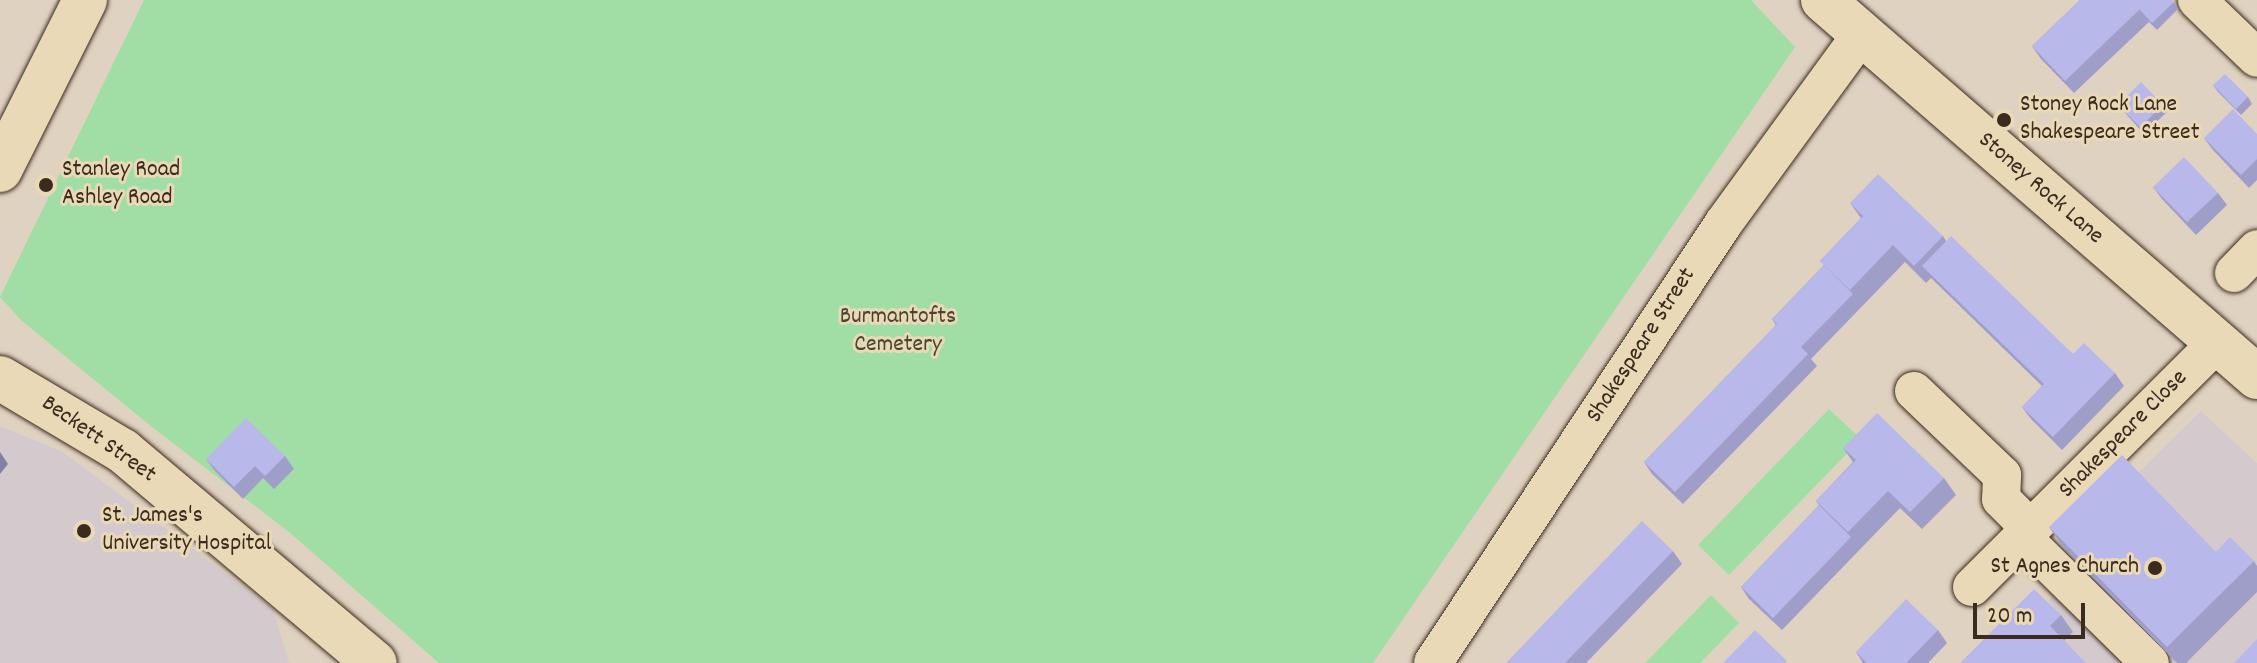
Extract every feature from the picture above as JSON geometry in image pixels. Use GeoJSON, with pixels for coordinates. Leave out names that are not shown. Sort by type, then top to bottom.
{"type":"FeatureCollection","features":[{"type":"Feature","properties":{"kind":"street"},"geometry":{"type":"LineString","coordinates":[[0,170],[85,0]]}},
{"type":"Feature","properties":{"kind":"street","name":"Stoney Rock Lane"},"geometry":{"type":"LineString","coordinates":[[1823,0],[2257,377]]}},
{"type":"Feature","properties":{"kind":"street"},"geometry":{"type":"LineString","coordinates":[[2197,0],[2257,58]]}},
{"type":"Feature","properties":{"kind":"street","name":"Shakespeare Street"},"geometry":{"type":"LineString","coordinates":[[1433,663],[1723,224],[1861,35]]}},
{"type":"Feature","properties":{"kind":"street","name":"Shakespeare Close"},"geometry":{"type":"LineString","coordinates":[[1972,587],[2218,342]]}},
{"type":"Feature","properties":{"kind":"street","name":"Beckett Street"},"geometry":{"type":"LineString","coordinates":[[0,378],[123,451],[375,663]]}},
{"type":"Feature","properties":{"kind":"street"},"geometry":{"type":"LineString","coordinates":[[1914,391],[2002,475],[2001,499],[2026,532],[2150,663]]}},
{"type":"Feature","properties":{"kind":"shaded area"},"geometry":{"type":"Polygon","coordinates":[[[2201,411],[2257,463],[2257,663],[1989,663],[2081,566],[2063,547],[2201,411]]]}},
{"type":"Feature","properties":{"kind":"shaded area","name":"St. James's University Hospital"},"geometry":{"type":"Polygon","coordinates":[[[0,426],[63,452],[273,609],[289,663],[0,663],[0,426]]]}},
{"type":"Feature","properties":{"kind":"green space","name":"Burmantofts Cemetery"},"geometry":{"type":"Polygon","coordinates":[[[144,0],[1751,0],[1795,47],[1373,663],[439,663],[289,532],[152,427],[22,321],[0,297],[144,0]]]}},
{"type":"Feature","properties":{"kind":"green space"},"geometry":{"type":"Polygon","coordinates":[[[1829,409],[1861,439],[1729,575],[1698,545],[1829,409]]]}},
{"type":"Feature","properties":{"kind":"green space"},"geometry":{"type":"Polygon","coordinates":[[[1711,595],[1739,623],[1700,663],[1645,663],[1711,595]]]}},
{"type":"Feature","properties":{"kind":"building"},"geometry":{"type":"Polygon","coordinates":[[[2080,0],[2131,0],[2140,9],[2065,81],[2032,46],[2080,0]]]}},
{"type":"Feature","properties":{"kind":"building"},"geometry":{"type":"Polygon","coordinates":[[[2131,0],[2172,0],[2174,2],[2152,23],[2131,0]]]}},
{"type":"Feature","properties":{"kind":"building"},"geometry":{"type":"Polygon","coordinates":[[[2225,74],[2248,97],[2236,109],[2213,85],[2225,74]]]}},
{"type":"Feature","properties":{"kind":"building"},"geometry":{"type":"Polygon","coordinates":[[[2141,82],[2163,105],[2140,127],[2118,105],[2141,82]]]}},
{"type":"Feature","properties":{"kind":"building"},"geometry":{"type":"Polygon","coordinates":[[[2233,109],[2257,134],[2257,159],[2241,175],[2204,138],[2233,109]]]}},
{"type":"Feature","properties":{"kind":"building"},"geometry":{"type":"Polygon","coordinates":[[[2184,157],[2218,193],[2187,222],[2153,187],[2184,157]]]}},
{"type":"Feature","properties":{"kind":"building"},"geometry":{"type":"Polygon","coordinates":[[[1878,174],[1943,236],[1914,266],[1893,245],[1850,290],[1820,261],[1863,216],[1850,203],[1878,174]]]}},
{"type":"Feature","properties":{"kind":"building"},"geometry":{"type":"Polygon","coordinates":[[[1951,236],[2073,354],[2084,343],[2115,373],[2053,437],[2022,407],[2044,384],[1922,266],[1951,236]]]}},
{"type":"Feature","properties":{"kind":"building"},"geometry":{"type":"Polygon","coordinates":[[[1824,265],[1853,294],[1801,347],[1808,354],[1675,492],[1644,462],[1777,324],[1772,319],[1824,265]]]}},
{"type":"Feature","properties":{"kind":"building"},"geometry":{"type":"Polygon","coordinates":[[[1877,413],[1944,478],[1910,512],[1888,491],[1848,532],[1816,501],[1856,460],[1843,448],[1877,413]]]}},
{"type":"Feature","properties":{"kind":"building"},"geometry":{"type":"Polygon","coordinates":[[[246,418],[285,456],[265,476],[255,466],[234,487],[206,459],[246,418]]]}},
{"type":"Feature","properties":{"kind":"building","name":"St Agnes Church"},"geometry":{"type":"Polygon","coordinates":[[[2122,455],[2216,552],[2230,537],[2254,561],[2167,647],[2049,527],[2122,455]]]}},
{"type":"Feature","properties":{"kind":"building"},"geometry":{"type":"Polygon","coordinates":[[[1819,505],[1851,537],[1773,618],[1741,587],[1819,505]]]}},
{"type":"Feature","properties":{"kind":"building"},"geometry":{"type":"Polygon","coordinates":[[[1642,521],[1673,551],[1565,663],[1506,663],[1642,521]]]}},
{"type":"Feature","properties":{"kind":"building"},"geometry":{"type":"Polygon","coordinates":[[[2034,589],[2061,615],[2050,626],[2086,663],[1960,663],[2034,589]]]}},
{"type":"Feature","properties":{"kind":"building"},"geometry":{"type":"Polygon","coordinates":[[[1906,599],[1938,630],[1906,663],[1867,663],[1856,652],[1906,599]]]}},
{"type":"Feature","properties":{"kind":"building"},"geometry":{"type":"Polygon","coordinates":[[[1755,630],[1787,661],[1723,663],[1755,630]]]}},
{"type":"Feature","properties":{"kind":"building"},"geometry":{"type":"Polygon","coordinates":[[[2257,639],[2257,663],[2234,663],[2257,639]]]}},
{"type":"Feature","properties":{"kind":"place","name":"Stoney Rock Lane Shakespeare Street"},"geometry":{"type":"Point","coordinates":[2004,120]}},
{"type":"Feature","properties":{"kind":"place","name":"Stanley Road Ashley Road"},"geometry":{"type":"Point","coordinates":[46,185]}},
{"type":"Feature","properties":{"kind":"place","name":"St. James's University Hospital"},"geometry":{"type":"Point","coordinates":[84,531]}},
{"type":"Feature","properties":{"kind":"place","name":"St Agnes Church"},"geometry":{"type":"Point","coordinates":[2155,568]}}]}
